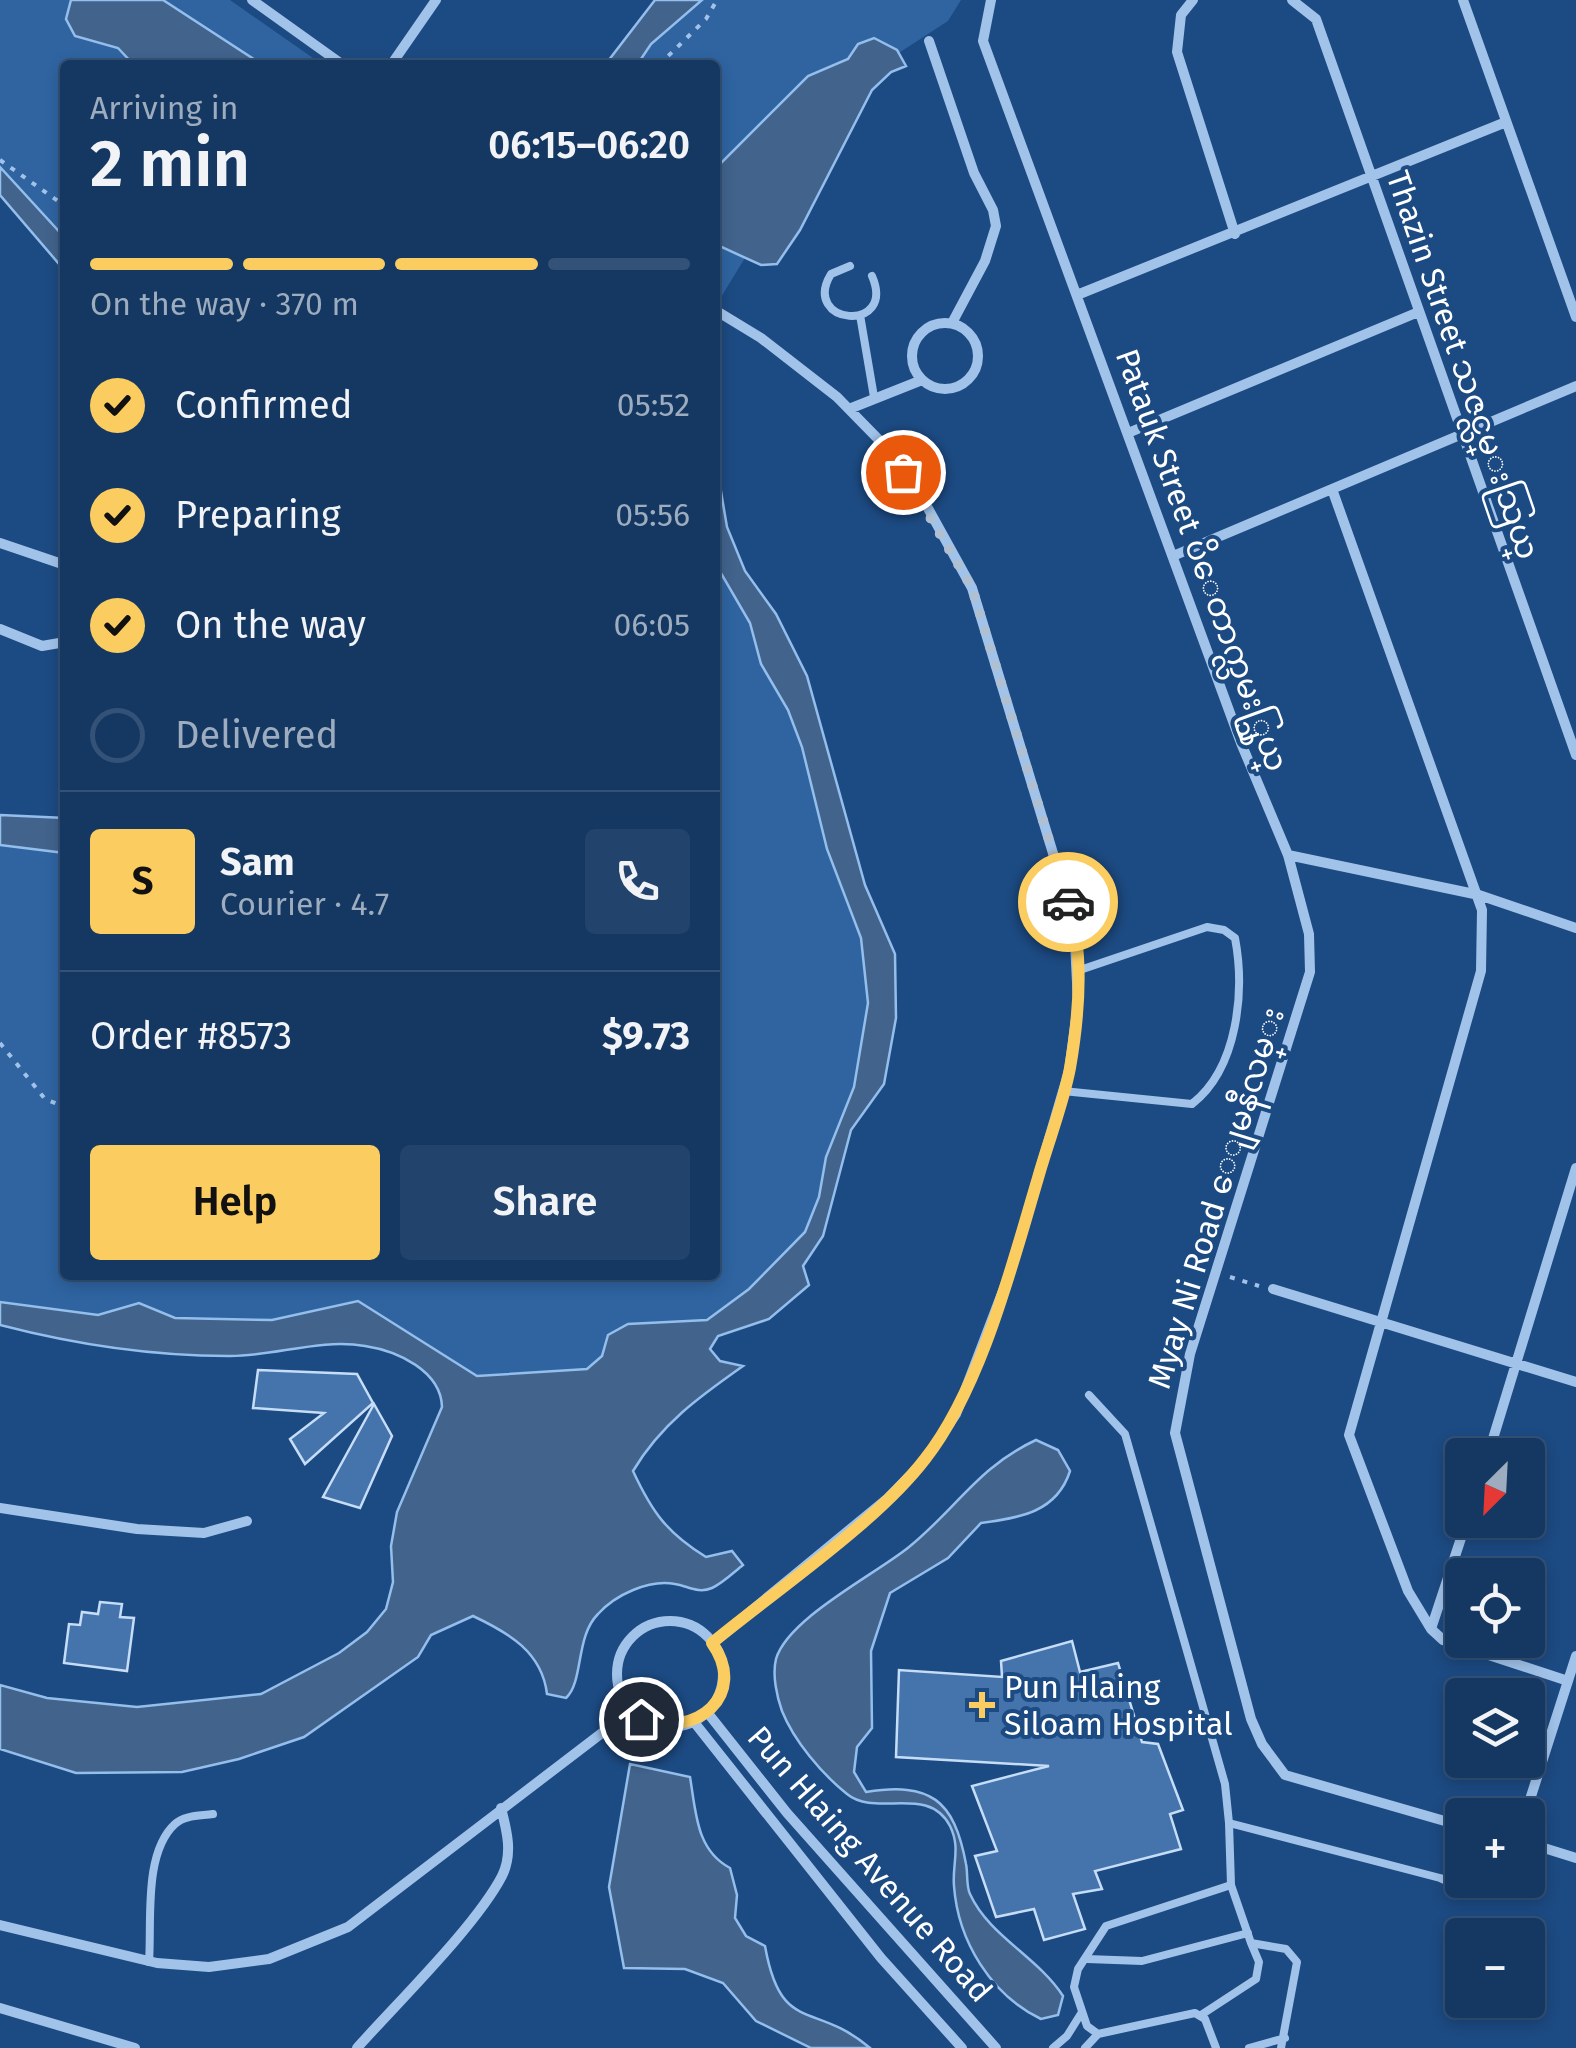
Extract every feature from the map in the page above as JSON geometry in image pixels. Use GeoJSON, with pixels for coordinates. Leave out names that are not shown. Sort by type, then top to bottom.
{"type":"FeatureCollection","features":[{"type":"Feature","properties":{"kind":"street"},"geometry":{"type":"LineString","coordinates":[[252,0],[336,60]]}},
{"type":"Feature","properties":{"kind":"street"},"geometry":{"type":"LineString","coordinates":[[394,60],[436,0]]}},
{"type":"Feature","properties":{"kind":"street","name":"Patauk Street ပိေတာက္လမး္သြယ္"},"geometry":{"type":"LineString","coordinates":[[992,0],[983,41],[1240,743],[1288,855]]}},
{"type":"Feature","properties":{"kind":"street"},"geometry":{"type":"LineString","coordinates":[[1193,0],[1181,15],[1176,52],[1234,234]]}},
{"type":"Feature","properties":{"kind":"street","name":"Thazin Street သဇင္လမ္းသြယ္"},"geometry":{"type":"LineString","coordinates":[[1292,0],[1316,19],[1416,313],[1576,754]]}},
{"type":"Feature","properties":{"kind":"street"},"geometry":{"type":"LineString","coordinates":[[1463,0],[1576,317]]}},
{"type":"Feature","properties":{"kind":"street"},"geometry":{"type":"LineString","coordinates":[[928,41],[996,226],[985,261],[952,323],[924,330],[914,345],[913,364],[922,380],[938,388],[957,387],[977,368],[974,340],[952,323]]}},
{"type":"Feature","properties":{"kind":"street"},"geometry":{"type":"LineString","coordinates":[[1077,295],[1506,122]]}},
{"type":"Feature","properties":{"kind":"street"},"geometry":{"type":"LineString","coordinates":[[712,1643],[888,1498],[925,1460],[956,1414],[1009,1275],[1063,1091],[1078,1003],[1074,922],[972,588],[924,501],[849,409],[761,338],[720,313]]}},
{"type":"Feature","properties":{"kind":"street"},"geometry":{"type":"LineString","coordinates":[[1128,433],[1416,313]]}},
{"type":"Feature","properties":{"kind":"street"},"geometry":{"type":"LineString","coordinates":[[849,409],[922,380]]}},
{"type":"Feature","properties":{"kind":"street"},"geometry":{"type":"LineString","coordinates":[[1173,556],[1576,386]]}},
{"type":"Feature","properties":{"kind":"street"},"geometry":{"type":"LineString","coordinates":[[1332,489],[1480,895],[1481,971],[1348,1435],[1408,1591],[1431,1629],[1444,1640],[1568,1681]]}},
{"type":"Feature","properties":{"kind":"street"},"geometry":{"type":"LineString","coordinates":[[0,543],[60,562]]}},
{"type":"Feature","properties":{"kind":"street"},"geometry":{"type":"LineString","coordinates":[[0,629],[42,646],[60,643]]}},
{"type":"Feature","properties":{"kind":"street"},"geometry":{"type":"LineString","coordinates":[[1561,712],[1576,706]]}},
{"type":"Feature","properties":{"kind":"street"},"geometry":{"type":"LineString","coordinates":[[1288,855],[1480,895],[1576,928]]}},
{"type":"Feature","properties":{"kind":"street","name":"Myay Ni Road ေျမနီလမ္း"},"geometry":{"type":"LineString","coordinates":[[1288,855],[1308,934],[1310,972],[1190,1354],[1175,1433],[1262,1744],[1285,1774],[1445,1821]]}},
{"type":"Feature","properties":{"kind":"street"},"geometry":{"type":"LineString","coordinates":[[1493,1438],[1576,1168]]}},
{"type":"Feature","properties":{"kind":"street"},"geometry":{"type":"LineString","coordinates":[[1273,1290],[1576,1382]]}},
{"type":"Feature","properties":{"kind":"street"},"geometry":{"type":"LineString","coordinates":[[0,1508],[137,1529],[204,1533],[248,1522]]}},
{"type":"Feature","properties":{"kind":"street"},"geometry":{"type":"LineString","coordinates":[[1431,1629],[1461,1538]]}},
{"type":"Feature","properties":{"kind":"street"},"geometry":{"type":"LineString","coordinates":[[675,1621],[685,1623],[712,1643],[722,1661],[723,1680],[708,1712],[694,1722],[662,1727],[632,1710],[618,1686],[617,1663],[632,1636],[656,1622],[675,1621]]}},
{"type":"Feature","properties":{"kind":"street"},"geometry":{"type":"LineString","coordinates":[[1530,1798],[1576,1656]]}},
{"type":"Feature","properties":{"kind":"street"},"geometry":{"type":"LineString","coordinates":[[0,1925],[150,1962],[209,1967],[269,1960],[348,1927],[632,1710]]}},
{"type":"Feature","properties":{"kind":"street","name":"Pun Hlaing Avenue Road"},"geometry":{"type":"LineString","coordinates":[[708,1712],[787,1812],[996,2048]]}},
{"type":"Feature","properties":{"kind":"street","name":"Pun Hlaing Avenue Road"},"geometry":{"type":"LineString","coordinates":[[694,1722],[882,1958],[962,2048]]}},
{"type":"Feature","properties":{"kind":"street"},"geometry":{"type":"LineString","coordinates":[[360,2047],[479,1909],[504,1874],[510,1841],[501,1808]]}},
{"type":"Feature","properties":{"kind":"street"},"geometry":{"type":"LineString","coordinates":[[1545,1848],[1576,1858]]}},
{"type":"Feature","properties":{"kind":"street"},"geometry":{"type":"LineString","coordinates":[[0,2008],[134,2048]]}},
{"type":"Feature","properties":{"kind":"lane"},"geometry":{"type":"LineString","coordinates":[[850,266],[831,274],[826,297],[840,315],[860,315],[875,302],[872,276]]}},
{"type":"Feature","properties":{"kind":"lane"},"geometry":{"type":"LineString","coordinates":[[860,315],[874,397]]}},
{"type":"Feature","properties":{"kind":"lane"},"geometry":{"type":"LineString","coordinates":[[1063,1091],[1192,1104],[1202,1096],[1234,1029],[1242,976],[1235,938],[1207,928],[1076,971]]}},
{"type":"Feature","properties":{"kind":"lane"},"geometry":{"type":"LineString","coordinates":[[1085,2048],[1098,2034],[1201,2015],[1256,1979],[1259,1962],[1230,1886],[1225,1784],[1125,1434],[1090,1395]]}},
{"type":"Feature","properties":{"kind":"lane"},"geometry":{"type":"LineString","coordinates":[[150,1962],[158,1855],[174,1824],[186,1817],[213,1814]]}},
{"type":"Feature","properties":{"kind":"lane"},"geometry":{"type":"LineString","coordinates":[[1229,1824],[1445,1880]]}},
{"type":"Feature","properties":{"kind":"lane"},"geometry":{"type":"LineString","coordinates":[[1098,2034],[1087,2026],[1075,1978],[1106,1926],[1230,1886]]}},
{"type":"Feature","properties":{"kind":"lane"},"geometry":{"type":"LineString","coordinates":[[1087,1959],[1142,1961],[1248,1932]]}},
{"type":"Feature","properties":{"kind":"lane"},"geometry":{"type":"LineString","coordinates":[[1251,1943],[1286,1949],[1295,1955],[1282,2048]]}},
{"type":"Feature","properties":{"kind":"lane"},"geometry":{"type":"LineString","coordinates":[[1052,2048],[1067,2036],[1082,2012]]}},
{"type":"Feature","properties":{"kind":"lane"},"geometry":{"type":"LineString","coordinates":[[1201,2015],[1216,2048]]}},
{"type":"Feature","properties":{"kind":"lane"},"geometry":{"type":"LineString","coordinates":[[1248,2048],[1285,2038]]}},
{"type":"Feature","properties":{"kind":"path"},"geometry":{"type":"LineString","coordinates":[[664,60],[706,19],[717,0]]}},
{"type":"Feature","properties":{"kind":"path"},"geometry":{"type":"LineString","coordinates":[[0,160],[60,202]]}},
{"type":"Feature","properties":{"kind":"path"},"geometry":{"type":"LineString","coordinates":[[0,1043],[45,1099],[60,1105]]}},
{"type":"Feature","properties":{"kind":"path"},"geometry":{"type":"LineString","coordinates":[[1215,1272],[1273,1290]]}},
{"type":"Feature","properties":{"kind":"shaded area"},"geometry":{"type":"Polygon","coordinates":[[[0,0],[230,0],[316,60],[60,60],[60,250],[0,180],[0,0]]]}},
{"type":"Feature","properties":{"kind":"shaded area"},"geometry":{"type":"Polygon","coordinates":[[[71,0],[163,0],[255,60],[129,60],[118,48],[75,36],[66,19],[71,0]]]}},
{"type":"Feature","properties":{"kind":"shaded area"},"geometry":{"type":"Polygon","coordinates":[[[655,0],[702,0],[651,44],[640,60],[609,60],[655,0]]]}},
{"type":"Feature","properties":{"kind":"shaded area"},"geometry":{"type":"Polygon","coordinates":[[[672,0],[961,0],[948,21],[851,84],[720,299],[720,60],[628,60],[672,0]]]}},
{"type":"Feature","properties":{"kind":"shaded area"},"geometry":{"type":"Polygon","coordinates":[[[874,38],[897,50],[906,66],[891,72],[872,90],[800,230],[777,264],[761,265],[720,246],[720,164],[808,76],[848,59],[858,44],[874,38]]]}},
{"type":"Feature","properties":{"kind":"shaded area"},"geometry":{"type":"Polygon","coordinates":[[[0,167],[60,233],[60,265],[0,195],[0,167]]]}},
{"type":"Feature","properties":{"kind":"shaded area"},"geometry":{"type":"Polygon","coordinates":[[[720,486],[727,527],[745,571],[776,614],[807,676],[865,885],[895,954],[896,1018],[884,1084],[851,1130],[823,1236],[803,1266],[809,1285],[769,1319],[718,1336],[710,1349],[720,1361],[743,1366],[669,1425],[633,1471],[654,1510],[681,1539],[706,1557],[732,1551],[743,1565],[707,1590],[654,1584],[614,1601],[598,1614],[586,1634],[575,1681],[566,1698],[547,1694],[538,1666],[522,1646],[473,1616],[431,1635],[418,1657],[304,1737],[239,1759],[182,1772],[76,1773],[0,1749],[0,1685],[47,1698],[137,1707],[261,1694],[339,1653],[367,1632],[386,1609],[393,1582],[391,1546],[397,1512],[442,1407],[440,1394],[426,1373],[404,1358],[378,1349],[331,1344],[228,1356],[142,1351],[0,1325],[0,1302],[98,1315],[139,1303],[175,1318],[272,1320],[358,1301],[477,1376],[587,1369],[602,1356],[608,1335],[628,1324],[707,1320],[749,1289],[805,1232],[819,1197],[826,1157],[854,1087],[868,1003],[861,938],[827,849],[802,747],[788,710],[761,664],[750,623],[720,572],[720,486]]]}},
{"type":"Feature","properties":{"kind":"shaded area"},"geometry":{"type":"Polygon","coordinates":[[[720,512],[790,685],[877,952],[874,1065],[817,1229],[603,1438],[360,1326],[151,1335],[0,1309],[0,831],[60,838],[60,1280],[720,1280],[720,512]]]}},
{"type":"Feature","properties":{"kind":"shaded area"},"geometry":{"type":"Polygon","coordinates":[[[0,815],[60,818],[60,852],[0,845],[0,815]]]}},
{"type":"Feature","properties":{"kind":"shaded area"},"geometry":{"type":"Polygon","coordinates":[[[1036,1440],[1058,1450],[1070,1471],[1056,1496],[1023,1515],[981,1523],[948,1558],[890,1593],[871,1651],[872,1728],[857,1747],[854,1772],[866,1792],[923,1793],[946,1810],[961,1842],[969,1891],[978,1909],[1063,1996],[1058,2015],[1041,2019],[1007,1996],[970,1946],[957,1907],[955,1842],[950,1826],[929,1807],[859,1801],[847,1794],[794,1734],[778,1699],[775,1672],[776,1659],[797,1628],[909,1547],[983,1475],[1036,1440]]]}},
{"type":"Feature","properties":{"kind":"shaded area"},"geometry":{"type":"Polygon","coordinates":[[[630,1764],[690,1777],[704,1841],[730,1868],[737,1895],[735,1918],[746,1936],[765,1946],[780,1993],[802,2013],[832,2024],[870,2048],[811,2048],[756,2021],[723,1983],[685,1969],[624,1968],[609,1887],[630,1764]]]}},
{"type":"Feature","properties":{"kind":"building"},"geometry":{"type":"Polygon","coordinates":[[[258,1370],[357,1374],[373,1403],[305,1464],[290,1439],[324,1413],[253,1408],[258,1370]]]}},
{"type":"Feature","properties":{"kind":"building"},"geometry":{"type":"Polygon","coordinates":[[[374,1404],[392,1436],[360,1508],[323,1497],[374,1404]]]}},
{"type":"Feature","properties":{"kind":"building"},"geometry":{"type":"Polygon","coordinates":[[[100,1602],[122,1604],[120,1617],[134,1618],[127,1671],[64,1663],[69,1624],[80,1625],[82,1612],[98,1614],[100,1602]]]}},
{"type":"Feature","properties":{"kind":"building"},"geometry":{"type":"Polygon","coordinates":[[[1072,1641],[1080,1672],[1118,1663],[1142,1742],[1158,1744],[1183,1810],[1170,1814],[1181,1849],[1095,1871],[1102,1889],[1073,1894],[1085,1929],[1044,1940],[1034,1909],[996,1917],[975,1856],[997,1851],[972,1786],[1049,1766],[896,1757],[899,1670],[1002,1677],[1001,1661],[1072,1641]]]}},
{"type":"Feature","properties":{"kind":"way so far"},"geometry":{"type":"LineString","coordinates":[[903,472],[924,501],[972,588],[1068,902]]}},
{"type":"Feature","properties":{"kind":"place","name":"Pun Hlaing Siloam Hospital"},"geometry":{"type":"Point","coordinates":[982,1705]}},
{"type":"Feature","properties":{"kind":"route"},"geometry":{"type":"LineString","coordinates":[[641,1719],[662,1727],[681,1726],[708,1712],[718,1698],[723,1680],[722,1661],[712,1643],[888,1498],[925,1460],[956,1414],[1009,1275],[1069,1071],[1078,1003],[1074,922],[1068,902]]}}]}
